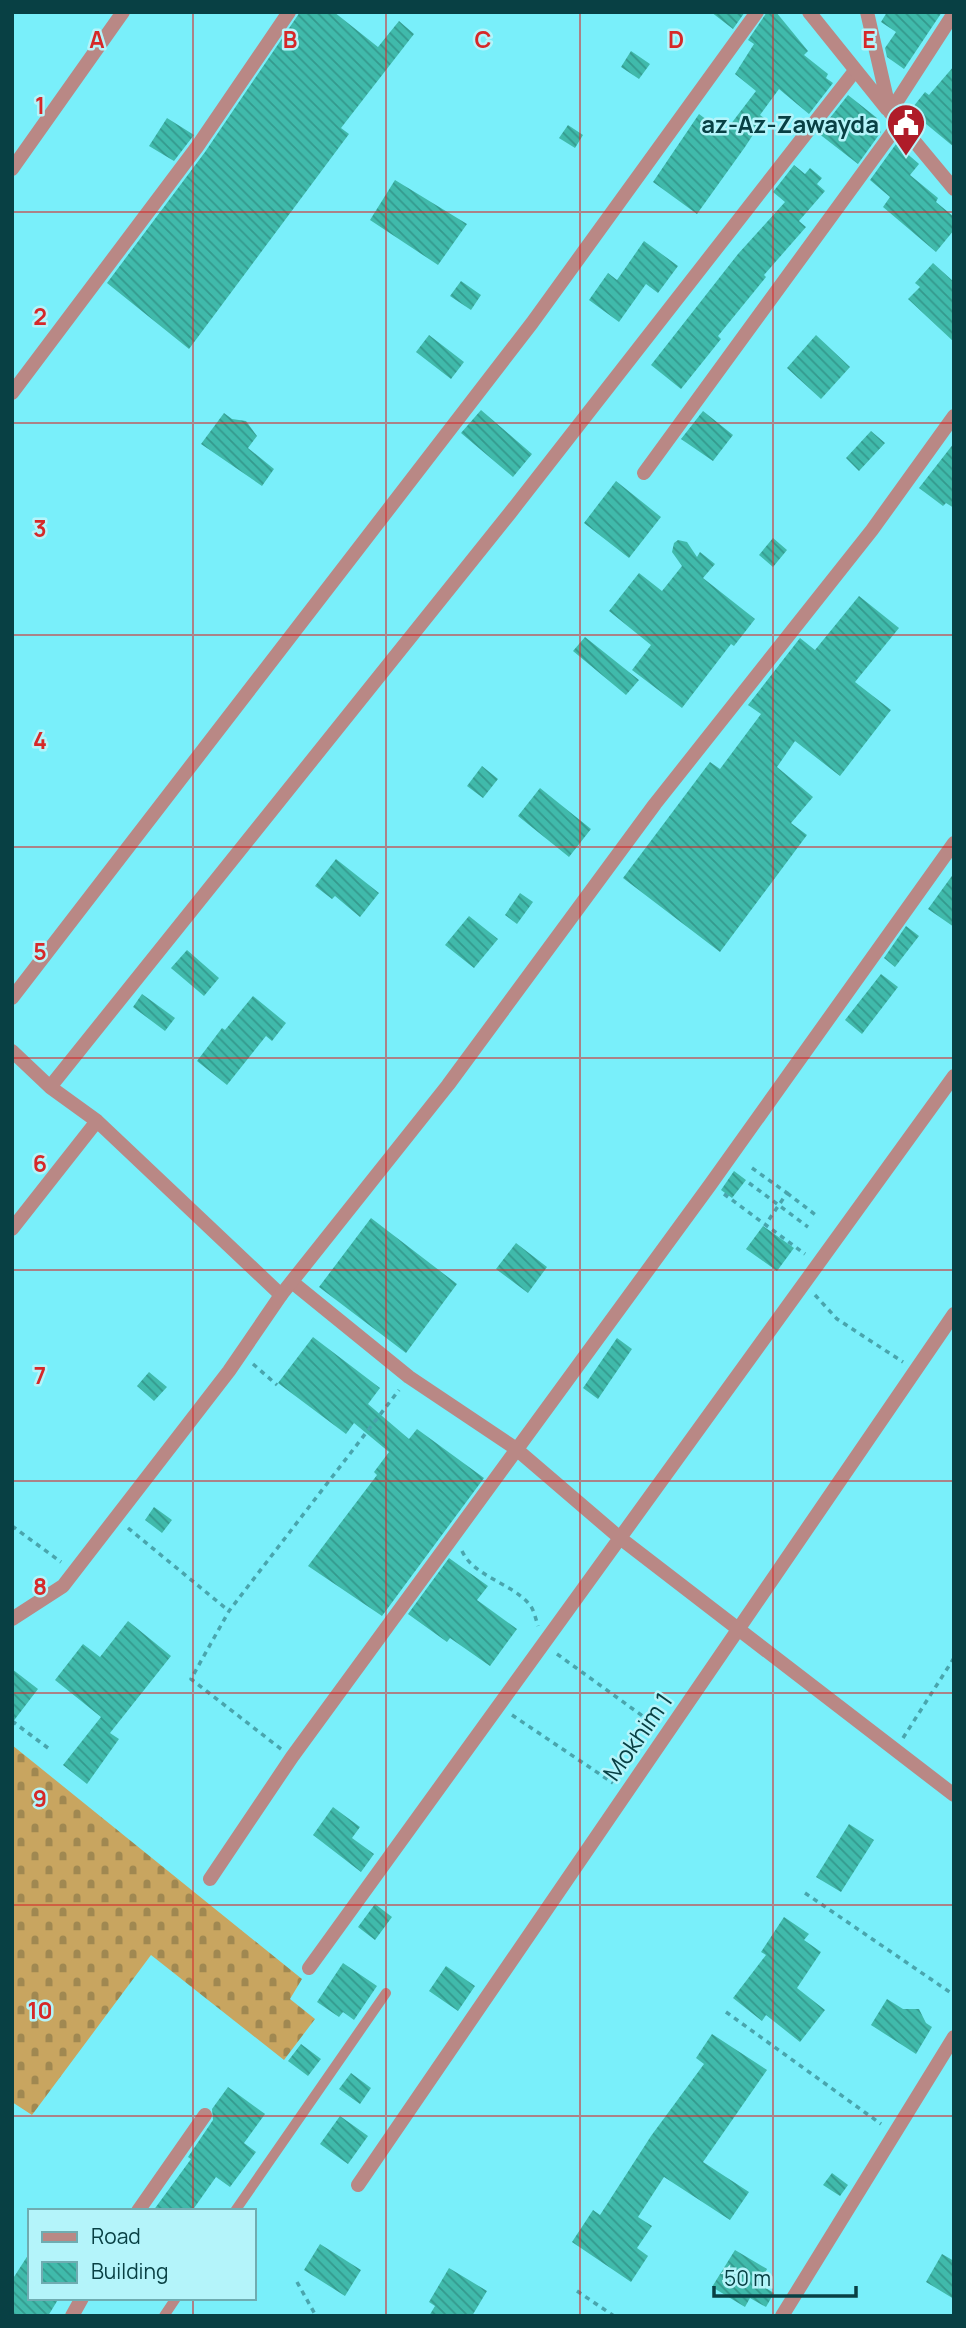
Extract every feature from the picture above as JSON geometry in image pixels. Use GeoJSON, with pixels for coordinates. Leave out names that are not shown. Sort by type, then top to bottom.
{"type":"FeatureCollection","features":[{"type":"Feature","properties":{"kind":"street"},"geometry":{"type":"LineString","coordinates":[[12,393],[197,147],[289,12]]}},
{"type":"Feature","properties":{"kind":"street"},"geometry":{"type":"LineString","coordinates":[[12,998],[532,323],[757,12]]}},
{"type":"Feature","properties":{"kind":"street"},"geometry":{"type":"LineString","coordinates":[[809,12],[854,72],[895,117],[954,190]]}},
{"type":"Feature","properties":{"kind":"street"},"geometry":{"type":"LineString","coordinates":[[867,12],[895,117]]}},
{"type":"Feature","properties":{"kind":"street"},"geometry":{"type":"LineString","coordinates":[[645,473],[895,117],[954,13]]}},
{"type":"Feature","properties":{"kind":"street"},"geometry":{"type":"LineString","coordinates":[[12,169],[116,15]]}},
{"type":"Feature","properties":{"kind":"street"},"geometry":{"type":"LineString","coordinates":[[50,1087],[510,513],[854,72]]}},
{"type":"Feature","properties":{"kind":"street"},"geometry":{"type":"LineString","coordinates":[[12,1619],[63,1586],[74,1572],[241,1353],[281,1295],[448,1085],[655,804],[872,530],[954,416]]}},
{"type":"Feature","properties":{"kind":"street"},"geometry":{"type":"LineString","coordinates":[[210,1879],[292,1756],[710,1185],[954,843]]}},
{"type":"Feature","properties":{"kind":"street"},"geometry":{"type":"LineString","coordinates":[[12,1051],[50,1087],[97,1121],[281,1295]]}},
{"type":"Feature","properties":{"kind":"street"},"geometry":{"type":"LineString","coordinates":[[309,1968],[954,1076]]}},
{"type":"Feature","properties":{"kind":"street"},"geometry":{"type":"LineString","coordinates":[[12,1229],[97,1121]]}},
{"type":"Feature","properties":{"kind":"street"},"geometry":{"type":"LineString","coordinates":[[292,1282],[409,1377],[515,1448],[620,1538],[954,1795]]}},
{"type":"Feature","properties":{"kind":"street","name":"Mokhim 1"},"geometry":{"type":"LineString","coordinates":[[358,2185],[954,1314]]}},
{"type":"Feature","properties":{"kind":"street"},"geometry":{"type":"LineString","coordinates":[[782,2316],[954,2037]]}},
{"type":"Feature","properties":{"kind":"street"},"geometry":{"type":"LineString","coordinates":[[139,2209],[205,2115]]}},
{"type":"Feature","properties":{"kind":"street"},"geometry":{"type":"LineString","coordinates":[[72,2316],[81,2300]]}},
{"type":"Feature","properties":{"kind":"lane"},"geometry":{"type":"LineString","coordinates":[[237,2209],[386,1993]]}},
{"type":"Feature","properties":{"kind":"lane"},"geometry":{"type":"LineString","coordinates":[[164,2316],[175,2300]]}},
{"type":"Feature","properties":{"kind":"path"},"geometry":{"type":"LineString","coordinates":[[752,1168],[817,1216]]}},
{"type":"Feature","properties":{"kind":"path"},"geometry":{"type":"LineString","coordinates":[[749,1184],[808,1227]]}},
{"type":"Feature","properties":{"kind":"path"},"geometry":{"type":"LineString","coordinates":[[710,1185],[819,1264]]}},
{"type":"Feature","properties":{"kind":"path"},"geometry":{"type":"LineString","coordinates":[[766,1224],[787,1193]]}},
{"type":"Feature","properties":{"kind":"path"},"geometry":{"type":"LineString","coordinates":[[804,1283],[837,1319],[884,1352],[918,1370]]}},
{"type":"Feature","properties":{"kind":"path"},"geometry":{"type":"LineString","coordinates":[[241,1353],[277,1385]]}},
{"type":"Feature","properties":{"kind":"path"},"geometry":{"type":"LineString","coordinates":[[292,1756],[191,1679],[229,1611],[409,1377]]}},
{"type":"Feature","properties":{"kind":"path"},"geometry":{"type":"LineString","coordinates":[[116,1518],[229,1611]]}},
{"type":"Feature","properties":{"kind":"path"},"geometry":{"type":"LineString","coordinates":[[12,1526],[74,1572]]}},
{"type":"Feature","properties":{"kind":"path"},"geometry":{"type":"LineString","coordinates":[[453,1533],[467,1562],[505,1584],[532,1606],[543,1644],[666,1733]]}},
{"type":"Feature","properties":{"kind":"path"},"geometry":{"type":"LineString","coordinates":[[894,1751],[954,1658]]}},
{"type":"Feature","properties":{"kind":"path"},"geometry":{"type":"LineString","coordinates":[[499,1706],[626,1792]]}},
{"type":"Feature","properties":{"kind":"path"},"geometry":{"type":"LineString","coordinates":[[12,1721],[52,1751]]}},
{"type":"Feature","properties":{"kind":"path"},"geometry":{"type":"LineString","coordinates":[[805,1893],[954,1995]]}},
{"type":"Feature","properties":{"kind":"path"},"geometry":{"type":"LineString","coordinates":[[726,2012],[894,2133]]}},
{"type":"Feature","properties":{"kind":"path"},"geometry":{"type":"LineString","coordinates":[[297,2282],[316,2316]]}},
{"type":"Feature","properties":{"kind":"path"},"geometry":{"type":"LineString","coordinates":[[577,2291],[614,2316]]}},
{"type":"Feature","properties":{"kind":"green space"},"geometry":{"type":"Polygon","coordinates":[[[12,1745],[302,1979],[290,1999],[315,2019],[284,2060],[151,1955],[32,2115],[12,2102],[12,1745]]]}},
{"type":"Feature","properties":{"kind":"building"},"geometry":{"type":"Polygon","coordinates":[[[300,12],[334,12],[378,47],[399,21],[414,34],[341,128],[349,134],[189,349],[107,283],[205,152],[300,12]]]}},
{"type":"Feature","properties":{"kind":"building"},"geometry":{"type":"Polygon","coordinates":[[[711,12],[745,12],[733,29],[711,12]]]}},
{"type":"Feature","properties":{"kind":"building"},"geometry":{"type":"Polygon","coordinates":[[[767,12],[776,12],[808,51],[804,55],[828,74],[826,78],[833,83],[809,114],[779,89],[760,115],[764,118],[745,147],[697,214],[653,182],[699,114],[724,133],[756,91],[735,74],[754,44],[748,40],[767,12]]]}},
{"type":"Feature","properties":{"kind":"building"},"geometry":{"type":"Polygon","coordinates":[[[887,12],[942,12],[904,69],[887,57],[885,48],[896,32],[881,22],[887,12]]]}},
{"type":"Feature","properties":{"kind":"building"},"geometry":{"type":"Polygon","coordinates":[[[631,51],[650,64],[639,79],[621,67],[631,51]]]}},
{"type":"Feature","properties":{"kind":"building"},"geometry":{"type":"Polygon","coordinates":[[[954,66],[954,147],[914,114],[917,110],[913,107],[925,92],[929,95],[954,66]]]}},
{"type":"Feature","properties":{"kind":"building"},"geometry":{"type":"Polygon","coordinates":[[[848,95],[877,118],[872,124],[881,132],[858,164],[818,133],[848,95]]]}},
{"type":"Feature","properties":{"kind":"building"},"geometry":{"type":"Polygon","coordinates":[[[167,118],[194,135],[174,161],[149,146],[167,118]]]}},
{"type":"Feature","properties":{"kind":"building"},"geometry":{"type":"Polygon","coordinates":[[[568,125],[583,135],[575,148],[559,138],[568,125]]]}},
{"type":"Feature","properties":{"kind":"building"},"geometry":{"type":"Polygon","coordinates":[[[896,144],[919,164],[910,175],[938,198],[936,202],[954,217],[954,230],[936,252],[883,207],[890,197],[870,180],[896,144]]]}},
{"type":"Feature","properties":{"kind":"building"},"geometry":{"type":"Polygon","coordinates":[[[794,165],[805,174],[810,168],[822,178],[817,184],[825,191],[799,221],[806,227],[764,275],[766,277],[718,336],[721,339],[681,389],[651,365],[738,254],[785,202],[773,192],[794,165]]]}},
{"type":"Feature","properties":{"kind":"building"},"geometry":{"type":"Polygon","coordinates":[[[395,180],[467,224],[438,265],[370,220],[395,180]]]}},
{"type":"Feature","properties":{"kind":"building"},"geometry":{"type":"Polygon","coordinates":[[[644,241],[678,266],[658,293],[646,284],[619,322],[589,300],[608,273],[617,280],[644,241]]]}},
{"type":"Feature","properties":{"kind":"building"},"geometry":{"type":"Polygon","coordinates":[[[933,263],[954,282],[954,342],[908,299],[920,287],[915,283],[933,263]]]}},
{"type":"Feature","properties":{"kind":"building"},"geometry":{"type":"Polygon","coordinates":[[[461,281],[481,295],[471,310],[450,296],[461,281]]]}},
{"type":"Feature","properties":{"kind":"building"},"geometry":{"type":"Polygon","coordinates":[[[429,335],[464,362],[451,379],[416,352],[429,335]]]}},
{"type":"Feature","properties":{"kind":"building"},"geometry":{"type":"Polygon","coordinates":[[[816,335],[850,367],[821,399],[787,368],[816,335]]]}},
{"type":"Feature","properties":{"kind":"building"},"geometry":{"type":"Polygon","coordinates":[[[481,410],[532,454],[513,477],[461,433],[481,410]]]}},
{"type":"Feature","properties":{"kind":"building"},"geometry":{"type":"Polygon","coordinates":[[[703,411],[733,435],[713,461],[681,439],[703,411]]]}},
{"type":"Feature","properties":{"kind":"building"},"geometry":{"type":"Polygon","coordinates":[[[224,413],[232,419],[246,421],[257,436],[248,448],[274,469],[262,486],[201,444],[224,413]]]}},
{"type":"Feature","properties":{"kind":"building"},"geometry":{"type":"Polygon","coordinates":[[[871,431],[885,443],[859,471],[846,458],[871,431]]]}},
{"type":"Feature","properties":{"kind":"building"},"geometry":{"type":"Polygon","coordinates":[[[954,443],[954,508],[946,503],[943,506],[919,488],[954,443]]]}},
{"type":"Feature","properties":{"kind":"building"},"geometry":{"type":"Polygon","coordinates":[[[616,481],[661,517],[629,558],[584,523],[616,481]]]}},
{"type":"Feature","properties":{"kind":"building"},"geometry":{"type":"Polygon","coordinates":[[[773,538],[787,550],[773,567],[759,555],[773,538]]]}},
{"type":"Feature","properties":{"kind":"building"},"geometry":{"type":"Polygon","coordinates":[[[678,540],[687,542],[697,557],[700,552],[715,564],[703,578],[755,619],[734,646],[731,644],[682,708],[632,670],[651,645],[609,611],[639,573],[662,591],[682,566],[672,552],[674,543],[678,540]]]}},
{"type":"Feature","properties":{"kind":"building"},"geometry":{"type":"Polygon","coordinates":[[[859,596],[899,628],[855,682],[891,710],[840,776],[795,741],[777,767],[813,797],[791,823],[807,835],[720,952],[623,878],[710,762],[720,769],[761,714],[748,705],[800,638],[815,650],[859,596]]]}},
{"type":"Feature","properties":{"kind":"building"},"geometry":{"type":"Polygon","coordinates":[[[585,637],[639,680],[626,695],[573,651],[585,637]]]}},
{"type":"Feature","properties":{"kind":"building"},"geometry":{"type":"Polygon","coordinates":[[[482,766],[498,779],[483,798],[467,786],[482,766]]]}},
{"type":"Feature","properties":{"kind":"building"},"geometry":{"type":"Polygon","coordinates":[[[540,788],[591,829],[569,857],[518,816],[540,788]]]}},
{"type":"Feature","properties":{"kind":"building"},"geometry":{"type":"Polygon","coordinates":[[[336,859],[379,893],[360,917],[335,896],[332,899],[315,886],[336,859]]]}},
{"type":"Feature","properties":{"kind":"building"},"geometry":{"type":"Polygon","coordinates":[[[954,873],[954,927],[928,909],[954,873]]]}},
{"type":"Feature","properties":{"kind":"building"},"geometry":{"type":"Polygon","coordinates":[[[520,893],[533,902],[517,924],[505,915],[520,893]]]}},
{"type":"Feature","properties":{"kind":"building"},"geometry":{"type":"Polygon","coordinates":[[[469,916],[498,939],[474,968],[445,945],[469,916]]]}},
{"type":"Feature","properties":{"kind":"building"},"geometry":{"type":"Polygon","coordinates":[[[906,926],[919,936],[895,967],[884,958],[906,926]]]}},
{"type":"Feature","properties":{"kind":"building"},"geometry":{"type":"Polygon","coordinates":[[[187,950],[219,978],[204,996],[171,968],[187,950]]]}},
{"type":"Feature","properties":{"kind":"building"},"geometry":{"type":"Polygon","coordinates":[[[881,974],[898,987],[862,1034],[845,1020],[881,974]]]}},
{"type":"Feature","properties":{"kind":"building"},"geometry":{"type":"Polygon","coordinates":[[[142,994],[175,1018],[165,1031],[133,1007],[142,994]]]}},
{"type":"Feature","properties":{"kind":"building"},"geometry":{"type":"Polygon","coordinates":[[[253,996],[286,1023],[272,1041],[266,1036],[227,1085],[197,1061],[222,1028],[225,1030],[253,996]]]}},
{"type":"Feature","properties":{"kind":"building"},"geometry":{"type":"Polygon","coordinates":[[[734,1171],[746,1180],[732,1198],[721,1190],[734,1171]]]}},
{"type":"Feature","properties":{"kind":"building"},"geometry":{"type":"Polygon","coordinates":[[[371,1218],[457,1284],[406,1353],[319,1287],[371,1218]]]}},
{"type":"Feature","properties":{"kind":"building"},"geometry":{"type":"Polygon","coordinates":[[[763,1226],[794,1248],[777,1271],[746,1249],[763,1226]]]}},
{"type":"Feature","properties":{"kind":"building"},"geometry":{"type":"Polygon","coordinates":[[[516,1243],[547,1267],[528,1293],[496,1269],[516,1243]]]}},
{"type":"Feature","properties":{"kind":"building"},"geometry":{"type":"Polygon","coordinates":[[[313,1337],[380,1388],[368,1404],[409,1439],[417,1429],[484,1478],[382,1616],[308,1566],[377,1475],[374,1472],[389,1452],[354,1423],[346,1434],[278,1383],[313,1337]]]}},
{"type":"Feature","properties":{"kind":"building"},"geometry":{"type":"Polygon","coordinates":[[[617,1338],[632,1349],[598,1399],[583,1388],[617,1338]]]}},
{"type":"Feature","properties":{"kind":"building"},"geometry":{"type":"Polygon","coordinates":[[[149,1372],[167,1387],[154,1401],[137,1386],[149,1372]]]}},
{"type":"Feature","properties":{"kind":"building"},"geometry":{"type":"Polygon","coordinates":[[[154,1507],[172,1520],[162,1533],[145,1520],[154,1507]]]}},
{"type":"Feature","properties":{"kind":"building"},"geometry":{"type":"Polygon","coordinates":[[[449,1558],[488,1586],[477,1600],[517,1629],[490,1666],[450,1638],[447,1642],[408,1614],[449,1558]]]}},
{"type":"Feature","properties":{"kind":"building"},"geometry":{"type":"Polygon","coordinates":[[[128,1621],[171,1656],[110,1733],[119,1739],[87,1784],[63,1765],[101,1717],[55,1680],[83,1644],[100,1657],[128,1621]]]}},
{"type":"Feature","properties":{"kind":"building"},"geometry":{"type":"Polygon","coordinates":[[[12,1669],[38,1689],[12,1723],[12,1669]]]}},
{"type":"Feature","properties":{"kind":"building"},"geometry":{"type":"Polygon","coordinates":[[[333,1807],[360,1827],[352,1838],[374,1854],[361,1872],[313,1835],[333,1807]]]}},
{"type":"Feature","properties":{"kind":"building"},"geometry":{"type":"Polygon","coordinates":[[[849,1824],[874,1840],[841,1892],[816,1877],[849,1824]]]}},
{"type":"Feature","properties":{"kind":"building"},"geometry":{"type":"Polygon","coordinates":[[[375,1904],[392,1917],[375,1940],[358,1927],[375,1904]]]}},
{"type":"Feature","properties":{"kind":"building"},"geometry":{"type":"Polygon","coordinates":[[[784,1917],[809,1934],[804,1940],[821,1952],[797,1988],[825,2010],[800,2042],[766,2015],[762,2021],[733,1998],[766,1955],[761,1952],[784,1917]]]}},
{"type":"Feature","properties":{"kind":"building"},"geometry":{"type":"Polygon","coordinates":[[[343,1963],[377,1986],[354,2020],[343,2012],[339,2017],[317,2002],[343,1963]]]}},
{"type":"Feature","properties":{"kind":"building"},"geometry":{"type":"Polygon","coordinates":[[[446,1966],[475,1986],[458,2011],[429,1991],[446,1966]]]}},
{"type":"Feature","properties":{"kind":"building"},"geometry":{"type":"Polygon","coordinates":[[[887,1999],[903,2009],[919,2009],[926,2023],[932,2027],[916,2054],[871,2025],[887,1999]]]}},
{"type":"Feature","properties":{"kind":"building"},"geometry":{"type":"Polygon","coordinates":[[[712,2034],[767,2070],[703,2162],[749,2192],[730,2220],[664,2177],[638,2217],[652,2226],[637,2248],[648,2256],[631,2282],[572,2242],[593,2210],[600,2215],[651,2136],[704,2064],[696,2058],[712,2034]]]}},
{"type":"Feature","properties":{"kind":"building"},"geometry":{"type":"Polygon","coordinates":[[[301,2044],[321,2059],[308,2076],[288,2061],[301,2044]]]}},
{"type":"Feature","properties":{"kind":"building"},"geometry":{"type":"Polygon","coordinates":[[[351,2073],[371,2088],[360,2104],[339,2089],[351,2073]]]}},
{"type":"Feature","properties":{"kind":"building"},"geometry":{"type":"Polygon","coordinates":[[[228,2087],[265,2114],[244,2143],[256,2152],[230,2187],[216,2177],[193,2209],[154,2209],[191,2159],[188,2157],[213,2120],[212,2109],[228,2087]]]}},
{"type":"Feature","properties":{"kind":"building"},"geometry":{"type":"Polygon","coordinates":[[[340,2116],[368,2136],[348,2164],[320,2144],[340,2116]]]}},
{"type":"Feature","properties":{"kind":"building"},"geometry":{"type":"Polygon","coordinates":[[[832,2173],[848,2185],[840,2196],[823,2185],[832,2173]]]}},
{"type":"Feature","properties":{"kind":"building"},"geometry":{"type":"Polygon","coordinates":[[[320,2244],[361,2270],[345,2296],[304,2270],[320,2244]]]}},
{"type":"Feature","properties":{"kind":"building"},"geometry":{"type":"Polygon","coordinates":[[[735,2250],[767,2269],[759,2284],[774,2293],[766,2307],[750,2298],[745,2307],[712,2287],[735,2250]]]}},
{"type":"Feature","properties":{"kind":"building"},"geometry":{"type":"Polygon","coordinates":[[[942,2254],[954,2261],[954,2299],[926,2282],[942,2254]]]}},
{"type":"Feature","properties":{"kind":"building"},"geometry":{"type":"Polygon","coordinates":[[[28,2255],[28,2300],[58,2300],[48,2316],[12,2316],[12,2280],[28,2255]]]}},
{"type":"Feature","properties":{"kind":"building"},"geometry":{"type":"Polygon","coordinates":[[[449,2268],[487,2291],[472,2316],[429,2316],[435,2306],[429,2302],[449,2268]]]}},
{"type":"Feature","properties":{"kind":"place","name":"az-Az-Zawayda"},"geometry":{"type":"Point","coordinates":[906,157]}}]}
